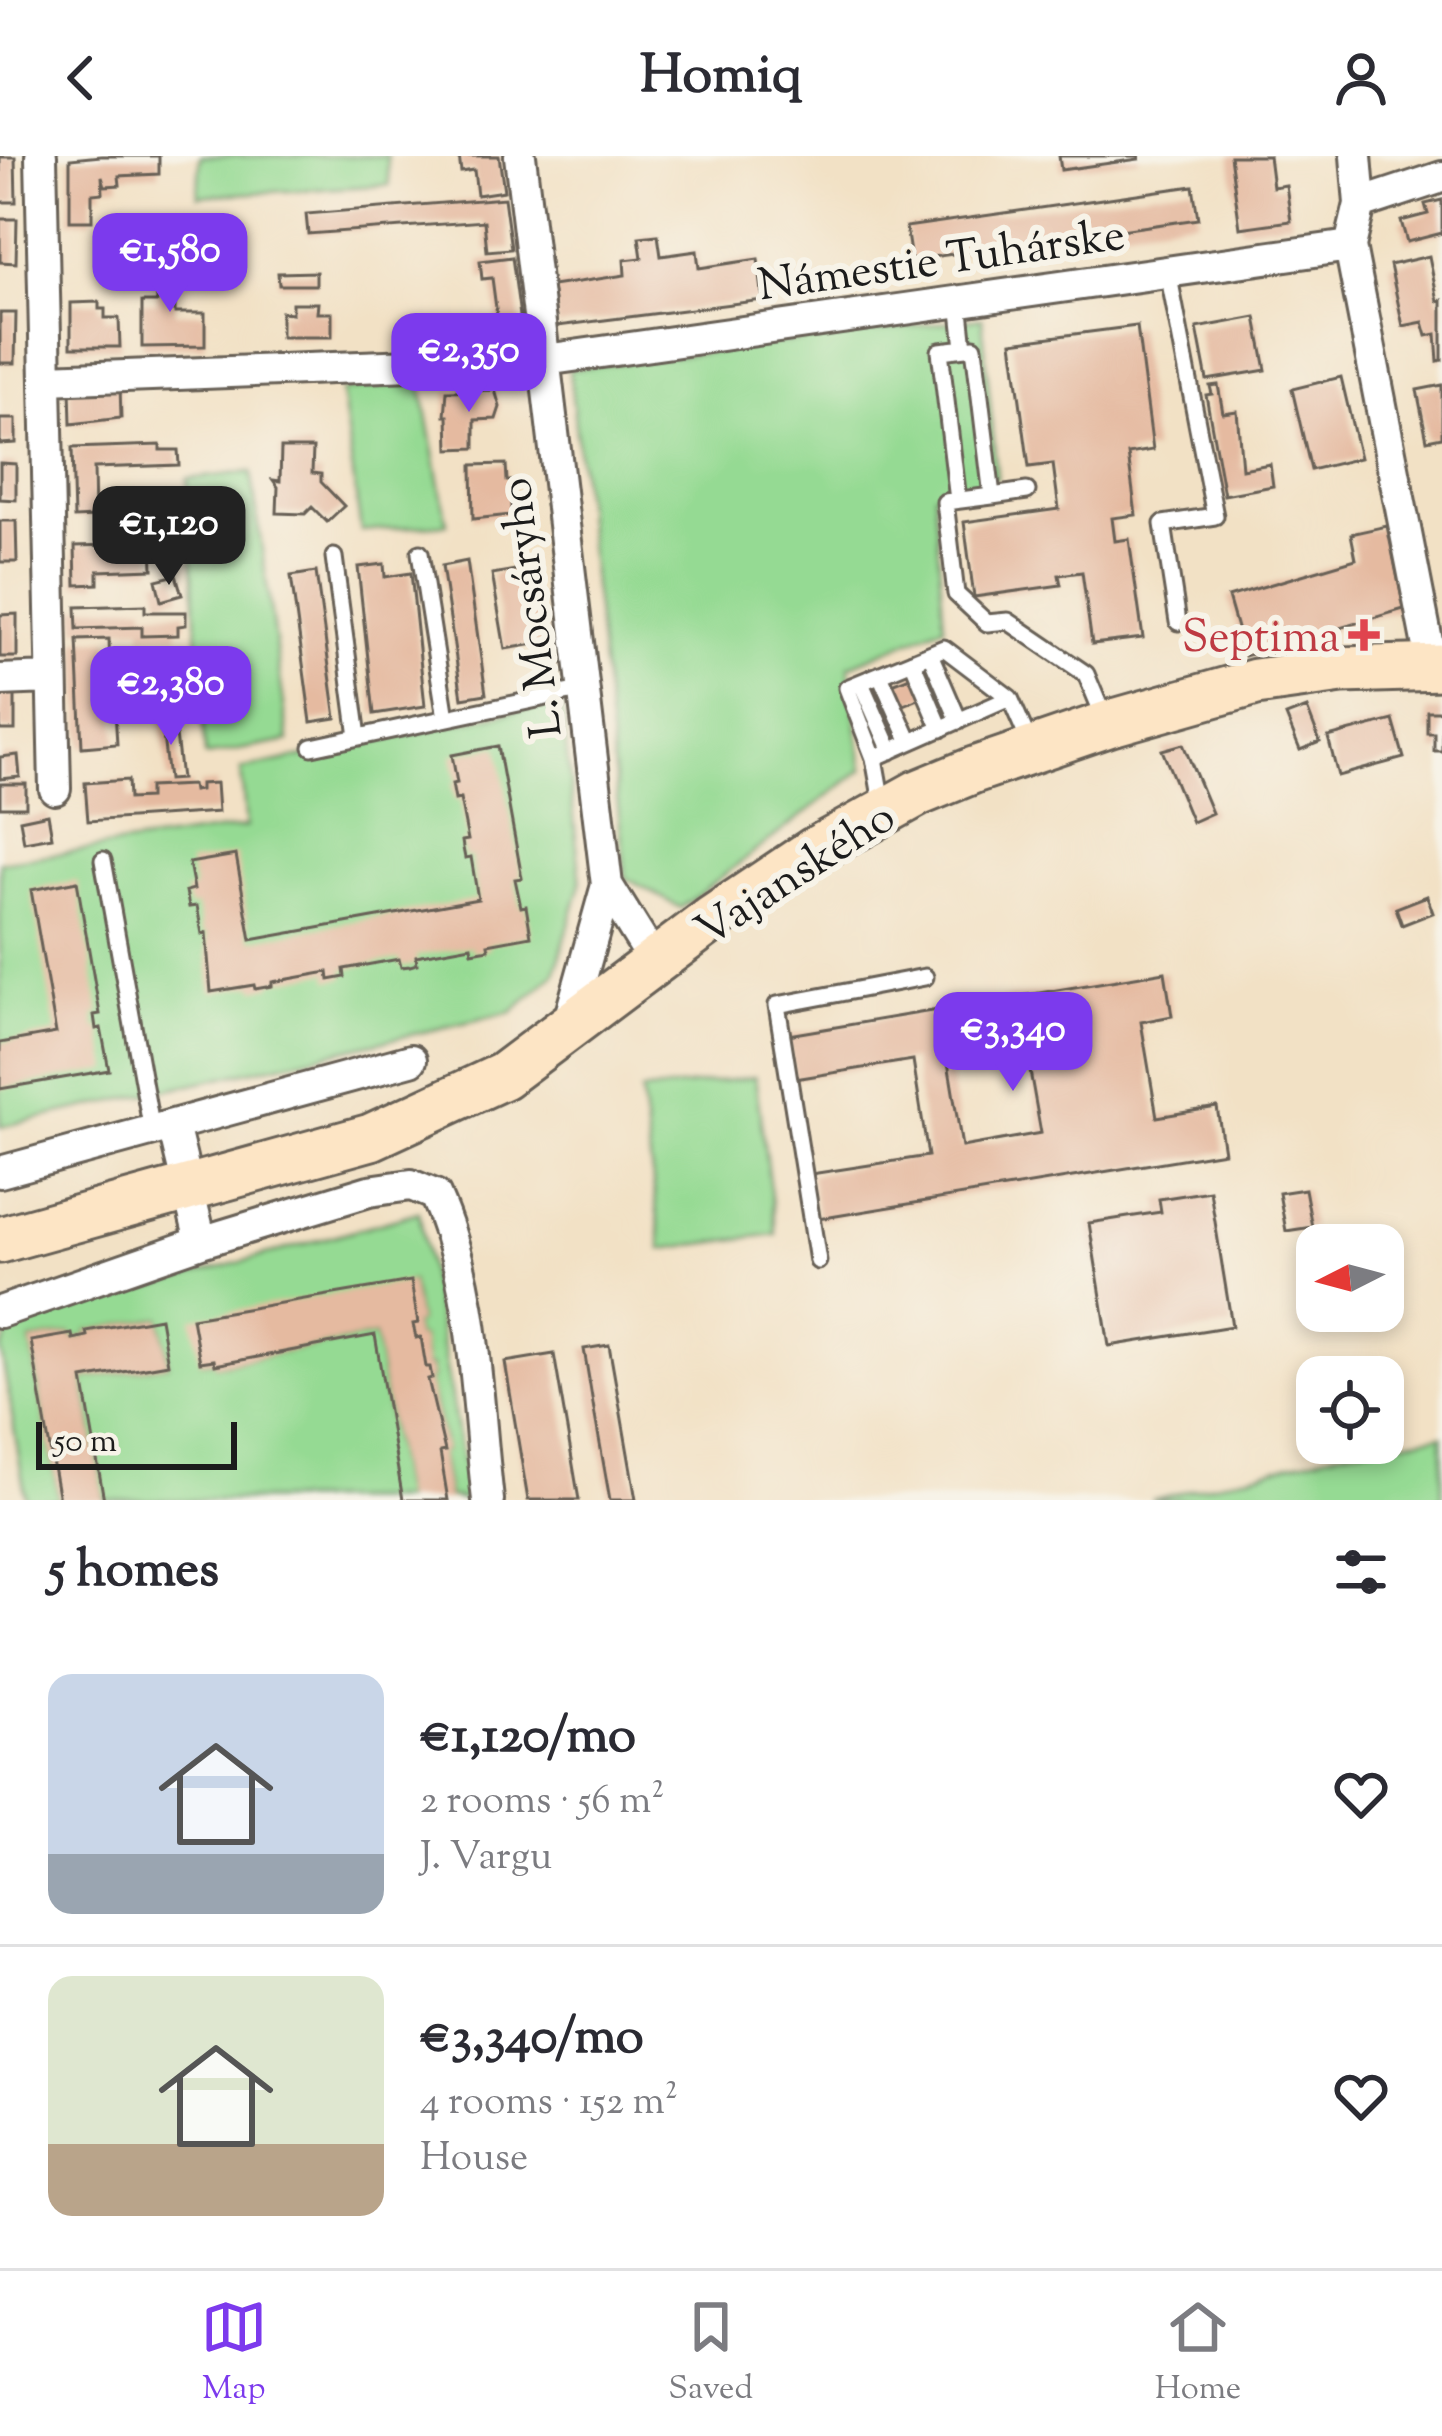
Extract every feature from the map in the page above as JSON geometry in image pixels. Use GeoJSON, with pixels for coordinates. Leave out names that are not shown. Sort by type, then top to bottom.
{"type":"FeatureCollection","features":[{"type":"Feature","properties":{"kind":"main road","name":"Vajanského"},"geometry":{"type":"LineString","coordinates":[[0,1240],[371,1138],[503,1076],[770,880],[937,785],[1107,724],[1256,682],[1342,670],[1437,667]]}},
{"type":"Feature","properties":{"kind":"street"},"geometry":{"type":"LineString","coordinates":[[41,156],[55,789]]}},
{"type":"Feature","properties":{"kind":"street","name":"L. Mocsáryho"},"geometry":{"type":"LineString","coordinates":[[520,156],[607,885],[656,964]]}},
{"type":"Feature","properties":{"kind":"street"},"geometry":{"type":"LineString","coordinates":[[1356,156],[1360,204],[1349,246],[1437,667]]}},
{"type":"Feature","properties":{"kind":"street"},"geometry":{"type":"LineString","coordinates":[[1360,204],[1442,177]]}},
{"type":"Feature","properties":{"kind":"street","name":"Námestie Tuhárske"},"geometry":{"type":"LineString","coordinates":[[47,379],[545,359],[1349,246]]}},
{"type":"Feature","properties":{"kind":"street"},"geometry":{"type":"LineString","coordinates":[[0,680],[51,678]]}},
{"type":"Feature","properties":{"kind":"street"},"geometry":{"type":"LineString","coordinates":[[567,1028],[607,885]]}},
{"type":"Feature","properties":{"kind":"street"},"geometry":{"type":"LineString","coordinates":[[0,1172],[411,1060]]}},
{"type":"Feature","properties":{"kind":"street"},"geometry":{"type":"LineString","coordinates":[[163,1128],[188,1187],[201,1242]]}},
{"type":"Feature","properties":{"kind":"street"},"geometry":{"type":"LineString","coordinates":[[0,1312],[201,1242],[369,1191],[410,1185],[435,1195],[449,1226],[463,1282],[488,1500]]}},
{"type":"Feature","properties":{"kind":"lane"},"geometry":{"type":"LineString","coordinates":[[1168,272],[1215,516],[1163,524],[1178,622]]}},
{"type":"Feature","properties":{"kind":"lane"},"geometry":{"type":"LineString","coordinates":[[958,301],[964,348]]}},
{"type":"Feature","properties":{"kind":"lane"},"geometry":{"type":"LineString","coordinates":[[958,500],[940,351],[964,348],[974,347],[992,496]]}},
{"type":"Feature","properties":{"kind":"lane"},"geometry":{"type":"LineString","coordinates":[[1027,491],[945,502],[956,594],[987,622],[1008,621],[1086,674],[1107,724]]}},
{"type":"Feature","properties":{"kind":"lane"},"geometry":{"type":"LineString","coordinates":[[420,554],[446,718]]}},
{"type":"Feature","properties":{"kind":"lane"},"geometry":{"type":"LineString","coordinates":[[334,557],[358,737]]}},
{"type":"Feature","properties":{"kind":"lane"},"geometry":{"type":"LineString","coordinates":[[884,812],[874,758],[847,688],[861,682],[944,648],[1010,698],[1033,749]]}},
{"type":"Feature","properties":{"kind":"lane"},"geometry":{"type":"LineString","coordinates":[[931,654],[959,721]]}},
{"type":"Feature","properties":{"kind":"lane"},"geometry":{"type":"LineString","coordinates":[[912,661],[941,729]]}},
{"type":"Feature","properties":{"kind":"lane"},"geometry":{"type":"LineString","coordinates":[[880,674],[910,742]]}},
{"type":"Feature","properties":{"kind":"lane"},"geometry":{"type":"LineString","coordinates":[[861,682],[891,751]]}},
{"type":"Feature","properties":{"kind":"lane"},"geometry":{"type":"LineString","coordinates":[[311,747],[584,689]]}},
{"type":"Feature","properties":{"kind":"lane"},"geometry":{"type":"LineString","coordinates":[[874,758],[1010,698]]}},
{"type":"Feature","properties":{"kind":"lane"},"geometry":{"type":"LineString","coordinates":[[103,860],[163,1128]]}},
{"type":"Feature","properties":{"kind":"lane"},"geometry":{"type":"LineString","coordinates":[[818,1261],[777,1005],[925,977]]}},
{"type":"Feature","properties":{"kind":"green space"},"geometry":{"type":"Polygon","coordinates":[[[200,156],[387,156],[389,185],[198,196],[200,156]]]}},
{"type":"Feature","properties":{"kind":"green space"},"geometry":{"type":"Polygon","coordinates":[[[982,318],[997,478],[934,494],[944,626],[849,666],[863,769],[681,908],[626,878],[569,369],[982,318]]]}},
{"type":"Feature","properties":{"kind":"green space"},"geometry":{"type":"Polygon","coordinates":[[[421,382],[447,524],[361,531],[341,391],[421,382]]]}},
{"type":"Feature","properties":{"kind":"green space"},"geometry":{"type":"Polygon","coordinates":[[[251,472],[289,741],[205,756],[187,479],[251,472]]]}},
{"type":"Feature","properties":{"kind":"green space"},"geometry":{"type":"Polygon","coordinates":[[[561,701],[581,883],[555,974],[512,1012],[0,1127],[0,862],[246,827],[241,770],[561,701]]]}},
{"type":"Feature","properties":{"kind":"green space"},"geometry":{"type":"Polygon","coordinates":[[[755,1077],[776,1234],[662,1249],[641,1092],[755,1077]]]}},
{"type":"Feature","properties":{"kind":"green space"},"geometry":{"type":"Polygon","coordinates":[[[419,1212],[469,1500],[448,1497],[440,1452],[445,1450],[428,1379],[432,1378],[431,1367],[426,1367],[421,1338],[416,1338],[413,1324],[418,1322],[411,1281],[200,1362],[214,1360],[216,1365],[375,1335],[403,1500],[104,1500],[83,1379],[168,1364],[160,1318],[87,1331],[87,1336],[73,1339],[71,1334],[31,1341],[59,1500],[26,1500],[1,1350],[13,1326],[419,1212]]]}},
{"type":"Feature","properties":{"kind":"green space"},"geometry":{"type":"Polygon","coordinates":[[[1442,1435],[1442,1500],[1151,1500],[1296,1462],[1404,1464],[1404,1441],[1442,1435]]]}},
{"type":"Feature","properties":{"kind":"building"},"geometry":{"type":"Polygon","coordinates":[[[159,156],[159,174],[119,176],[120,185],[105,186],[102,176],[103,193],[92,194],[92,221],[70,221],[70,159],[159,156]]]}},
{"type":"Feature","properties":{"kind":"building"},"geometry":{"type":"Polygon","coordinates":[[[459,156],[499,156],[504,191],[477,195],[474,170],[461,172],[459,156]]]}},
{"type":"Feature","properties":{"kind":"building"},"geometry":{"type":"Polygon","coordinates":[[[1059,156],[1139,156],[1139,159],[1061,170],[1059,156]]]}},
{"type":"Feature","properties":{"kind":"building"},"geometry":{"type":"Polygon","coordinates":[[[1230,156],[1269,156],[1273,187],[1286,185],[1291,221],[1240,228],[1230,156]]]}},
{"type":"Feature","properties":{"kind":"building"},"geometry":{"type":"Polygon","coordinates":[[[0,157],[15,157],[16,202],[0,202],[0,157]]]}},
{"type":"Feature","properties":{"kind":"building"},"geometry":{"type":"Polygon","coordinates":[[[1193,186],[1198,219],[911,260],[906,227],[1193,186]]]}},
{"type":"Feature","properties":{"kind":"building"},"geometry":{"type":"Polygon","coordinates":[[[504,198],[511,249],[487,251],[484,221],[308,234],[306,214],[504,198]]]}},
{"type":"Feature","properties":{"kind":"building"},"geometry":{"type":"Polygon","coordinates":[[[1442,200],[1442,233],[1407,242],[1401,221],[1428,214],[1425,204],[1442,200]]]}},
{"type":"Feature","properties":{"kind":"building"},"geometry":{"type":"Polygon","coordinates":[[[0,219],[17,219],[16,263],[0,262],[0,219]]]}},
{"type":"Feature","properties":{"kind":"building"},"geometry":{"type":"Polygon","coordinates":[[[658,235],[661,256],[697,251],[699,268],[758,259],[763,300],[557,326],[552,286],[625,275],[624,260],[642,258],[639,237],[658,235]]]}},
{"type":"Feature","properties":{"kind":"building"},"geometry":{"type":"Polygon","coordinates":[[[1429,256],[1438,301],[1442,300],[1442,360],[1438,361],[1436,334],[1427,336],[1423,322],[1403,326],[1390,265],[1429,256]]]}},
{"type":"Feature","properties":{"kind":"building"},"geometry":{"type":"Polygon","coordinates":[[[512,257],[524,346],[501,346],[492,278],[482,279],[480,261],[512,257]]]}},
{"type":"Feature","properties":{"kind":"building"},"geometry":{"type":"Polygon","coordinates":[[[175,259],[175,313],[205,313],[205,346],[142,347],[142,302],[157,302],[156,260],[175,259]]]}},
{"type":"Feature","properties":{"kind":"building"},"geometry":{"type":"Polygon","coordinates":[[[316,272],[316,285],[279,285],[278,273],[316,272]]]}},
{"type":"Feature","properties":{"kind":"building"},"geometry":{"type":"Polygon","coordinates":[[[99,302],[105,318],[119,318],[120,347],[71,347],[71,303],[99,302]]]}},
{"type":"Feature","properties":{"kind":"building"},"geometry":{"type":"Polygon","coordinates":[[[292,303],[318,303],[317,313],[332,313],[332,337],[281,337],[281,312],[292,313],[292,303]]]}},
{"type":"Feature","properties":{"kind":"building"},"geometry":{"type":"Polygon","coordinates":[[[0,313],[16,313],[15,363],[0,363],[0,313]]]}},
{"type":"Feature","properties":{"kind":"building"},"geometry":{"type":"Polygon","coordinates":[[[1256,317],[1266,370],[1207,380],[1197,328],[1256,317]]]}},
{"type":"Feature","properties":{"kind":"building"},"geometry":{"type":"Polygon","coordinates":[[[1137,326],[1153,450],[1128,454],[1136,515],[1112,518],[1115,541],[1129,539],[1143,638],[1092,644],[1082,572],[1059,575],[1061,585],[974,597],[964,522],[1059,509],[1053,464],[1029,467],[1012,342],[1137,326]]]}},
{"type":"Feature","properties":{"kind":"building"},"geometry":{"type":"Polygon","coordinates":[[[1341,377],[1360,458],[1311,470],[1292,389],[1341,377]]]}},
{"type":"Feature","properties":{"kind":"building"},"geometry":{"type":"Polygon","coordinates":[[[1218,385],[1223,413],[1237,411],[1242,469],[1270,464],[1273,486],[1224,495],[1206,395],[1212,394],[1210,386],[1218,385]]]}},
{"type":"Feature","properties":{"kind":"building"},"geometry":{"type":"Polygon","coordinates":[[[1442,385],[1442,437],[1427,440],[1417,390],[1442,385]]]}},
{"type":"Feature","properties":{"kind":"building"},"geometry":{"type":"Polygon","coordinates":[[[120,386],[121,418],[71,424],[70,388],[120,386]]]}},
{"type":"Feature","properties":{"kind":"building"},"geometry":{"type":"Polygon","coordinates":[[[495,390],[500,407],[496,419],[475,420],[475,448],[449,449],[447,391],[495,390]]]}},
{"type":"Feature","properties":{"kind":"building"},"geometry":{"type":"Polygon","coordinates":[[[0,419],[16,419],[16,443],[0,444],[0,419]]]}},
{"type":"Feature","properties":{"kind":"building"},"geometry":{"type":"Polygon","coordinates":[[[160,445],[160,450],[178,450],[179,465],[94,468],[95,517],[74,518],[72,448],[160,445]]]}},
{"type":"Feature","properties":{"kind":"building"},"geometry":{"type":"Polygon","coordinates":[[[281,448],[313,448],[312,473],[321,474],[321,482],[344,506],[327,522],[312,507],[305,514],[277,513],[278,487],[273,480],[280,481],[281,448]]]}},
{"type":"Feature","properties":{"kind":"building"},"geometry":{"type":"Polygon","coordinates":[[[0,463],[16,464],[16,500],[0,499],[0,463]]]}},
{"type":"Feature","properties":{"kind":"building"},"geometry":{"type":"Polygon","coordinates":[[[506,464],[511,515],[473,519],[472,465],[506,464]]]}},
{"type":"Feature","properties":{"kind":"building"},"geometry":{"type":"Polygon","coordinates":[[[128,510],[158,510],[153,540],[116,541],[115,520],[129,519],[128,510]]]}},
{"type":"Feature","properties":{"kind":"building"},"geometry":{"type":"Polygon","coordinates":[[[0,521],[16,521],[17,562],[0,562],[0,521]]]}},
{"type":"Feature","properties":{"kind":"building"},"geometry":{"type":"Polygon","coordinates":[[[1387,526],[1404,609],[1245,656],[1228,597],[1356,559],[1351,534],[1387,526]]]}},
{"type":"Feature","properties":{"kind":"building"},"geometry":{"type":"Polygon","coordinates":[[[152,544],[153,569],[98,571],[98,584],[76,585],[75,546],[152,544]]]}},
{"type":"Feature","properties":{"kind":"building"},"geometry":{"type":"Polygon","coordinates":[[[467,561],[486,694],[462,698],[442,566],[467,561]]]}},
{"type":"Feature","properties":{"kind":"building"},"geometry":{"type":"Polygon","coordinates":[[[384,564],[385,577],[411,573],[425,706],[374,714],[358,567],[384,564]]]}},
{"type":"Feature","properties":{"kind":"building"},"geometry":{"type":"Polygon","coordinates":[[[527,568],[541,643],[505,649],[492,574],[527,568]]]}},
{"type":"Feature","properties":{"kind":"building"},"geometry":{"type":"Polygon","coordinates":[[[316,572],[336,718],[311,722],[291,576],[316,572]]]}},
{"type":"Feature","properties":{"kind":"building"},"geometry":{"type":"Polygon","coordinates":[[[176,575],[182,595],[161,601],[156,580],[176,575]]]}},
{"type":"Feature","properties":{"kind":"building"},"geometry":{"type":"Polygon","coordinates":[[[145,605],[145,612],[186,612],[186,625],[178,626],[178,635],[142,636],[142,627],[77,629],[76,607],[145,605]]]}},
{"type":"Feature","properties":{"kind":"building"},"geometry":{"type":"Polygon","coordinates":[[[17,614],[17,657],[0,657],[0,615],[17,614]]]}},
{"type":"Feature","properties":{"kind":"building"},"geometry":{"type":"Polygon","coordinates":[[[109,639],[110,669],[133,668],[134,691],[140,690],[142,709],[115,711],[117,744],[82,747],[77,640],[109,639]]]}},
{"type":"Feature","properties":{"kind":"building"},"geometry":{"type":"Polygon","coordinates":[[[942,664],[951,686],[864,721],[855,699],[942,664]]]}},
{"type":"Feature","properties":{"kind":"building"},"geometry":{"type":"Polygon","coordinates":[[[0,694],[15,694],[15,730],[0,730],[0,694]]]}},
{"type":"Feature","properties":{"kind":"building"},"geometry":{"type":"Polygon","coordinates":[[[1307,708],[1320,742],[1300,750],[1286,716],[1307,708]]]}},
{"type":"Feature","properties":{"kind":"building"},"geometry":{"type":"Polygon","coordinates":[[[1427,711],[1442,711],[1442,751],[1434,751],[1434,733],[1427,733],[1427,711]]]}},
{"type":"Feature","properties":{"kind":"building"},"geometry":{"type":"Polygon","coordinates":[[[174,717],[181,779],[168,780],[161,718],[174,717]]]}},
{"type":"Feature","properties":{"kind":"building"},"geometry":{"type":"Polygon","coordinates":[[[1393,720],[1404,758],[1338,776],[1328,737],[1393,720]]]}},
{"type":"Feature","properties":{"kind":"building"},"geometry":{"type":"Polygon","coordinates":[[[1183,744],[1212,813],[1192,822],[1162,750],[1183,744]]]}},
{"type":"Feature","properties":{"kind":"building"},"geometry":{"type":"Polygon","coordinates":[[[498,746],[522,878],[515,879],[531,936],[472,952],[471,946],[416,956],[417,964],[410,966],[401,967],[399,959],[344,969],[345,977],[329,980],[328,972],[255,989],[254,985],[211,992],[206,933],[202,934],[197,906],[189,907],[186,891],[194,889],[189,863],[236,855],[251,940],[478,899],[471,857],[465,858],[463,848],[462,841],[468,840],[460,799],[455,800],[452,755],[498,746]]]}},
{"type":"Feature","properties":{"kind":"building"},"geometry":{"type":"Polygon","coordinates":[[[18,755],[20,777],[0,779],[0,757],[18,755]]]}},
{"type":"Feature","properties":{"kind":"building"},"geometry":{"type":"Polygon","coordinates":[[[128,780],[129,799],[149,798],[149,787],[192,785],[193,791],[200,790],[200,784],[216,783],[218,812],[88,821],[85,783],[128,780]]]}},
{"type":"Feature","properties":{"kind":"building"},"geometry":{"type":"Polygon","coordinates":[[[0,784],[26,784],[26,807],[0,807],[0,784]]]}},
{"type":"Feature","properties":{"kind":"building"},"geometry":{"type":"Polygon","coordinates":[[[48,814],[52,837],[24,842],[20,820],[48,814]]]}},
{"type":"Feature","properties":{"kind":"building"},"geometry":{"type":"Polygon","coordinates":[[[77,881],[100,1014],[94,1015],[96,1029],[101,1028],[109,1070],[0,1089],[0,1043],[56,1033],[31,890],[77,881]]]}},
{"type":"Feature","properties":{"kind":"building"},"geometry":{"type":"Polygon","coordinates":[[[1427,896],[1433,913],[1402,925],[1396,908],[1427,896]]]}},
{"type":"Feature","properties":{"kind":"building"},"geometry":{"type":"Polygon","coordinates":[[[1165,972],[1172,1016],[1141,1022],[1157,1117],[1217,1107],[1224,1152],[818,1219],[811,1174],[928,1156],[913,1060],[795,1079],[788,1035],[1165,972]],[[1025,1043],[947,1056],[962,1147],[1041,1133],[1025,1043]]]}},
{"type":"Feature","properties":{"kind":"building"},"geometry":{"type":"Polygon","coordinates":[[[1305,1189],[1311,1224],[1296,1224],[1296,1229],[1286,1231],[1279,1193],[1305,1189]]]}},
{"type":"Feature","properties":{"kind":"building"},"geometry":{"type":"Polygon","coordinates":[[[1210,1191],[1232,1326],[1109,1346],[1089,1223],[1161,1212],[1159,1199],[1210,1191]]]}},
{"type":"Feature","properties":{"kind":"building"},"geometry":{"type":"Polygon","coordinates":[[[411,1281],[418,1323],[413,1324],[416,1338],[421,1337],[426,1367],[430,1367],[432,1378],[428,1379],[445,1451],[440,1452],[448,1500],[403,1500],[375,1335],[215,1365],[214,1360],[200,1362],[192,1318],[411,1281]]]}},
{"type":"Feature","properties":{"kind":"building"},"geometry":{"type":"Polygon","coordinates":[[[160,1318],[168,1364],[83,1379],[104,1500],[59,1500],[31,1341],[72,1334],[73,1339],[87,1336],[86,1331],[160,1318]]]}},
{"type":"Feature","properties":{"kind":"building"},"geometry":{"type":"Polygon","coordinates":[[[609,1345],[636,1500],[610,1500],[594,1410],[584,1349],[609,1345]]]}},
{"type":"Feature","properties":{"kind":"building"},"geometry":{"type":"Polygon","coordinates":[[[554,1354],[579,1500],[528,1500],[505,1362],[554,1354]]]}},
{"type":"Feature","properties":{"kind":"place","name":"Septima"},"geometry":{"type":"Point","coordinates":[1364,635]}}]}
